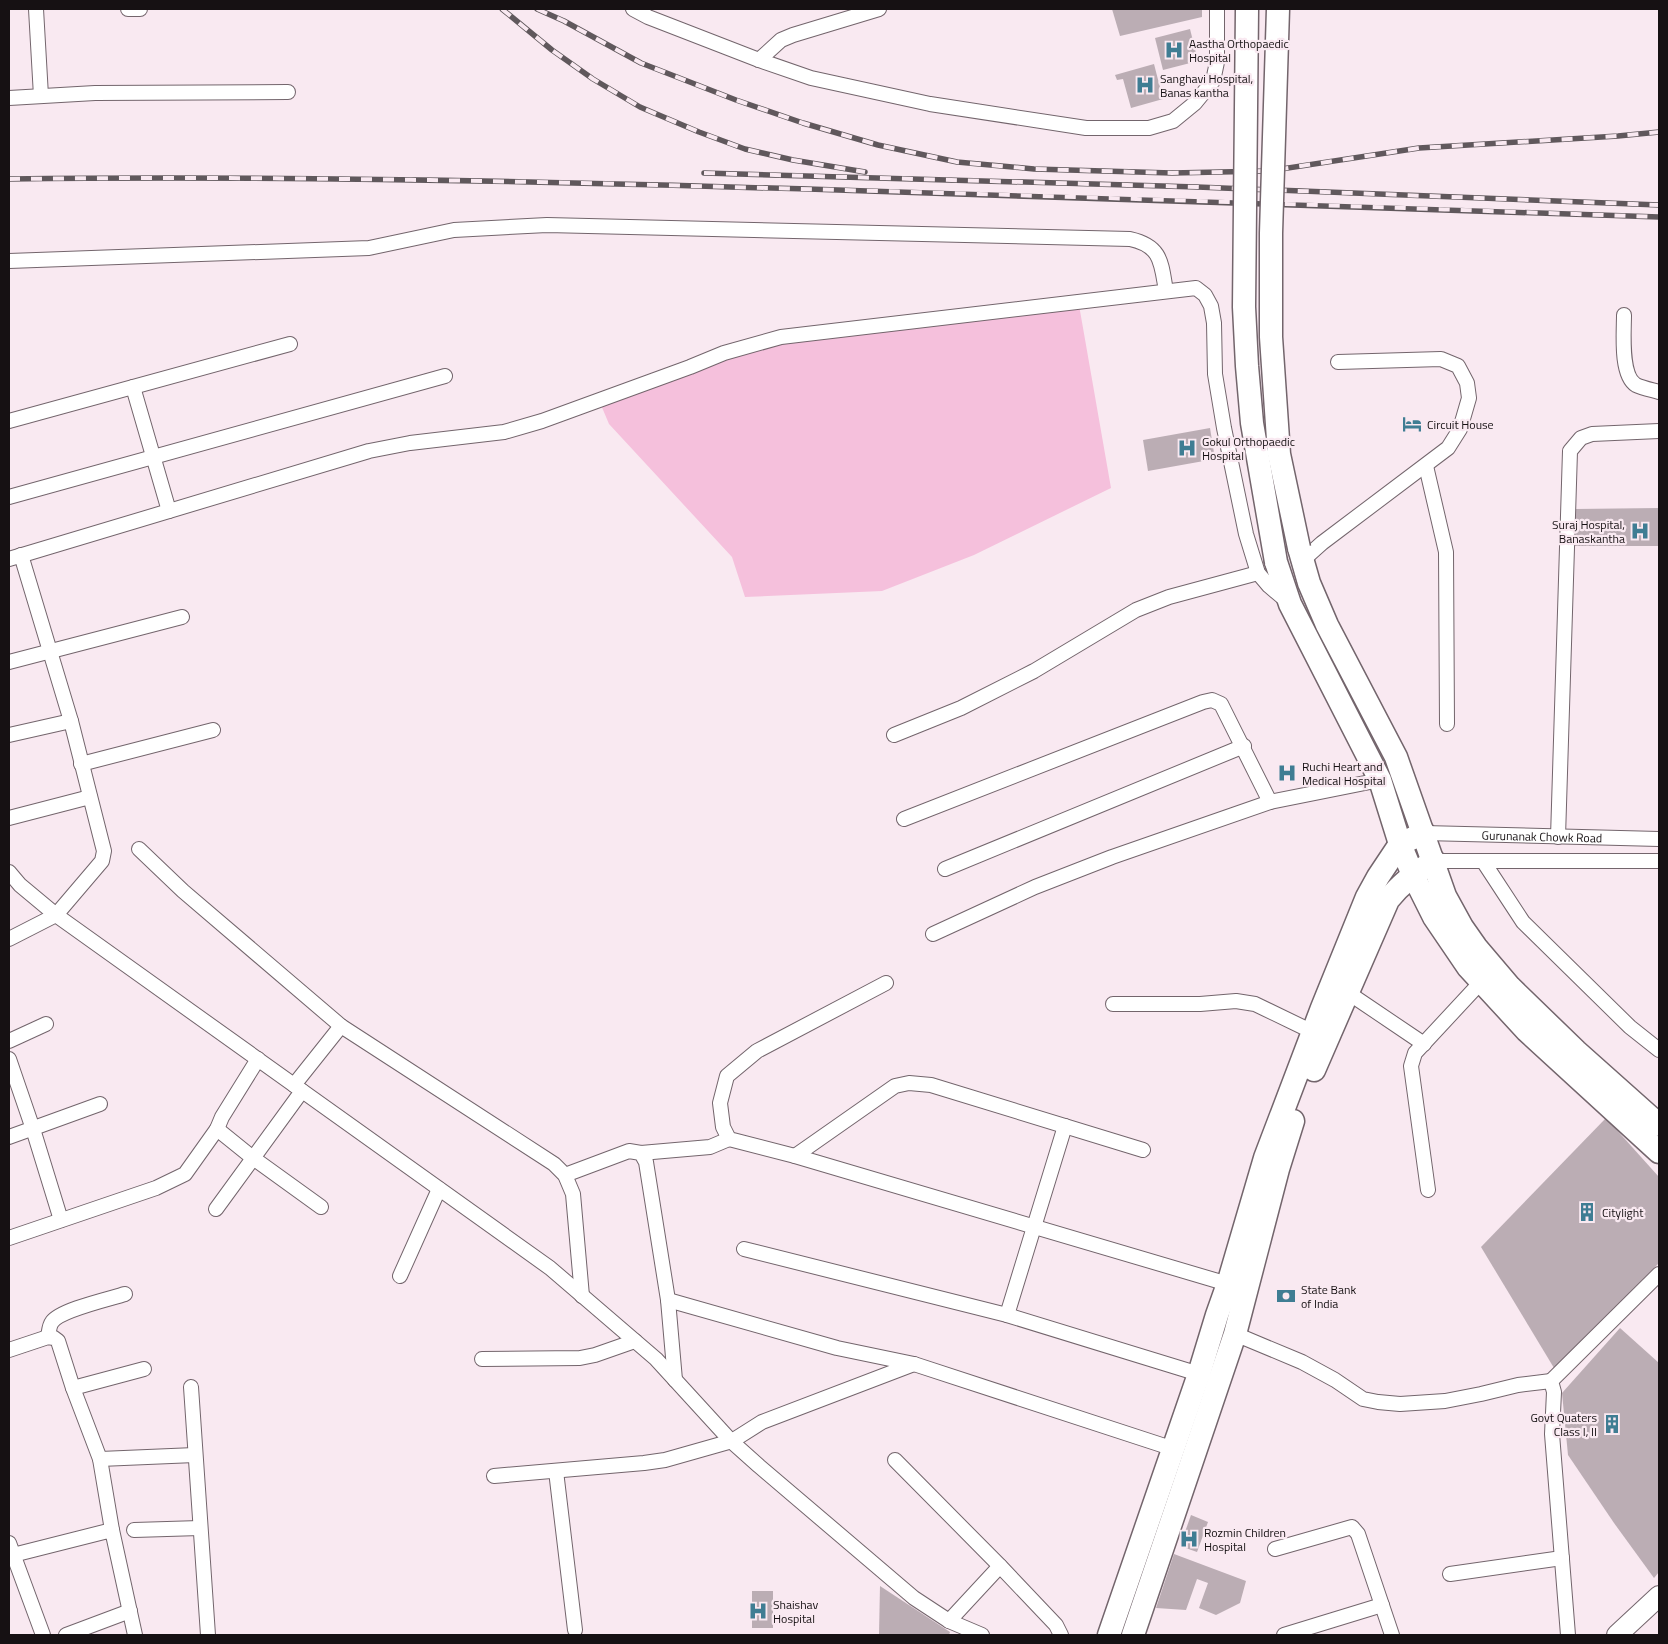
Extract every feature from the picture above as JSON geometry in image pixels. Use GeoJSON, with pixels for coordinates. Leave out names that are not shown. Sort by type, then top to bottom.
{"type":"FeatureCollection","features":[{"type":"Feature","properties":{"kind":"main road"},"geometry":{"type":"LineString","coordinates":[[1247,9],[1244,306],[1252,423],[1267,568],[1290,604],[1380,780],[1400,844],[1413,875],[1434,917],[1453,947],[1481,982],[1526,1031],[1659,1152]]}},
{"type":"Feature","properties":{"kind":"main road"},"geometry":{"type":"LineString","coordinates":[[1278,9],[1271,233],[1271,337],[1279,454],[1301,554],[1310,583],[1327,624],[1396,757],[1446,896],[1462,927],[1476,947],[1510,987],[1659,1125]]}},
{"type":"Feature","properties":{"kind":"main road"},"geometry":{"type":"LineString","coordinates":[[1109,1635],[1200,1374],[1265,1158],[1313,1032],[1367,897],[1378,877],[1400,844],[1424,833]]}},
{"type":"Feature","properties":{"kind":"main road"},"geometry":{"type":"LineString","coordinates":[[1133,1635],[1235,1334],[1278,1168],[1298,1108],[1385,905],[1397,888],[1434,861]]}},
{"type":"Feature","properties":{"kind":"main road"},"geometry":{"type":"LineString","coordinates":[[1617,1635],[1659,1596]]}},
{"type":"Feature","properties":{"kind":"street"},"geometry":{"type":"LineString","coordinates":[[36,9],[41,96]]}},
{"type":"Feature","properties":{"kind":"street"},"geometry":{"type":"LineString","coordinates":[[128,9],[140,9]]}},
{"type":"Feature","properties":{"kind":"street"},"geometry":{"type":"LineString","coordinates":[[633,9],[648,17],[811,78],[930,104],[1086,128],[1149,128],[1173,120],[1195,103],[1213,81],[1217,62],[1217,9]]}},
{"type":"Feature","properties":{"kind":"street"},"geometry":{"type":"LineString","coordinates":[[759,60],[781,40],[879,9]]}},
{"type":"Feature","properties":{"kind":"street"},"geometry":{"type":"LineString","coordinates":[[9,98],[95,93],[288,92]]}},
{"type":"Feature","properties":{"kind":"street"},"geometry":{"type":"LineString","coordinates":[[9,261],[369,248],[454,230],[547,225],[1130,238],[1144,242],[1154,249],[1161,260],[1166,290]]}},
{"type":"Feature","properties":{"kind":"street"},"geometry":{"type":"LineString","coordinates":[[9,938],[56,915],[104,857],[102,839],[71,721],[50,651],[15,557],[369,451],[410,443],[504,432],[542,421],[690,367],[724,352],[781,337],[1166,290],[1196,288],[1205,295],[1211,306],[1214,324],[1215,374],[1246,534],[1267,568],[1169,597],[1136,610],[1034,671],[961,708],[894,735]]}},
{"type":"Feature","properties":{"kind":"street"},"geometry":{"type":"LineString","coordinates":[[1624,315],[1625,364],[1629,378],[1636,385],[1659,392]]}},
{"type":"Feature","properties":{"kind":"street"},"geometry":{"type":"LineString","coordinates":[[9,421],[290,344]]}},
{"type":"Feature","properties":{"kind":"street"},"geometry":{"type":"LineString","coordinates":[[1301,554],[1322,543],[1448,448],[1460,429],[1470,398],[1466,383],[1458,366],[1441,359],[1338,362]]}},
{"type":"Feature","properties":{"kind":"street"},"geometry":{"type":"LineString","coordinates":[[9,497],[445,376]]}},
{"type":"Feature","properties":{"kind":"street"},"geometry":{"type":"LineString","coordinates":[[133,387],[168,511]]}},
{"type":"Feature","properties":{"kind":"street"},"geometry":{"type":"LineString","coordinates":[[1558,837],[1570,451],[1581,438],[1592,434],[1659,431]]}},
{"type":"Feature","properties":{"kind":"street"},"geometry":{"type":"LineString","coordinates":[[1426,466],[1446,552],[1447,724]]}},
{"type":"Feature","properties":{"kind":"street"},"geometry":{"type":"LineString","coordinates":[[9,662],[182,617]]}},
{"type":"Feature","properties":{"kind":"street"},"geometry":{"type":"LineString","coordinates":[[904,819],[1212,700],[1221,704],[1244,746],[1270,802]]}},
{"type":"Feature","properties":{"kind":"street"},"geometry":{"type":"LineString","coordinates":[[9,736],[71,721]]}},
{"type":"Feature","properties":{"kind":"street"},"geometry":{"type":"LineString","coordinates":[[81,764],[213,730]]}},
{"type":"Feature","properties":{"kind":"street"},"geometry":{"type":"LineString","coordinates":[[945,869],[1244,746]]}},
{"type":"Feature","properties":{"kind":"street"},"geometry":{"type":"LineString","coordinates":[[933,934],[1035,886],[1270,802],[1380,780]]}},
{"type":"Feature","properties":{"kind":"street"},"geometry":{"type":"LineString","coordinates":[[9,818],[90,797]]}},
{"type":"Feature","properties":{"kind":"street","name":"Gurunanak Chowk Road"},"geometry":{"type":"LineString","coordinates":[[1424,833],[1659,839]]}},
{"type":"Feature","properties":{"kind":"street"},"geometry":{"type":"LineString","coordinates":[[140,849],[183,891],[341,1026],[554,1164],[565,1175],[574,1194],[582,1296]]}},
{"type":"Feature","properties":{"kind":"street"},"geometry":{"type":"LineString","coordinates":[[1434,861],[1659,861]]}},
{"type":"Feature","properties":{"kind":"street"},"geometry":{"type":"LineString","coordinates":[[1483,861],[1523,922],[1630,1027],[1659,1050]]}},
{"type":"Feature","properties":{"kind":"street"},"geometry":{"type":"LineString","coordinates":[[9,872],[56,915],[550,1268],[656,1359],[731,1441],[914,1598],[949,1622],[982,1635]]}},
{"type":"Feature","properties":{"kind":"street"},"geometry":{"type":"LineString","coordinates":[[1428,1190],[1411,1066],[1415,1053],[1481,982]]}},
{"type":"Feature","properties":{"kind":"street"},"geometry":{"type":"LineString","coordinates":[[729,1139],[724,1126],[720,1103],[727,1076],[757,1051],[886,983]]}},
{"type":"Feature","properties":{"kind":"street"},"geometry":{"type":"LineString","coordinates":[[1347,992],[1424,1044]]}},
{"type":"Feature","properties":{"kind":"street"},"geometry":{"type":"LineString","coordinates":[[1113,1004],[1236,1002],[1255,1004],[1313,1032]]}},
{"type":"Feature","properties":{"kind":"street"},"geometry":{"type":"LineString","coordinates":[[9,1041],[46,1024]]}},
{"type":"Feature","properties":{"kind":"street"},"geometry":{"type":"LineString","coordinates":[[216,1209],[253,1158],[341,1026]]}},
{"type":"Feature","properties":{"kind":"street"},"geometry":{"type":"LineString","coordinates":[[9,1059],[61,1220]]}},
{"type":"Feature","properties":{"kind":"street"},"geometry":{"type":"LineString","coordinates":[[9,1238],[156,1188],[184,1174],[217,1129],[258,1059]]}},
{"type":"Feature","properties":{"kind":"street"},"geometry":{"type":"LineString","coordinates":[[795,1156],[895,1086],[909,1082],[931,1085],[1143,1150]]}},
{"type":"Feature","properties":{"kind":"street"},"geometry":{"type":"LineString","coordinates":[[9,1137],[100,1104]]}},
{"type":"Feature","properties":{"kind":"street"},"geometry":{"type":"LineString","coordinates":[[1007,1315],[1036,1227],[1065,1126]]}},
{"type":"Feature","properties":{"kind":"street"},"geometry":{"type":"LineString","coordinates":[[217,1129],[253,1158],[321,1207]]}},
{"type":"Feature","properties":{"kind":"street"},"geometry":{"type":"LineString","coordinates":[[565,1175],[629,1151],[641,1153],[710,1147],[729,1139],[795,1156],[1228,1284]]}},
{"type":"Feature","properties":{"kind":"street"},"geometry":{"type":"LineString","coordinates":[[641,1153],[646,1162],[668,1300],[675,1380]]}},
{"type":"Feature","properties":{"kind":"street"},"geometry":{"type":"LineString","coordinates":[[400,1276],[439,1189]]}},
{"type":"Feature","properties":{"kind":"street"},"geometry":{"type":"LineString","coordinates":[[744,1249],[1007,1315],[1200,1374]]}},
{"type":"Feature","properties":{"kind":"street"},"geometry":{"type":"LineString","coordinates":[[1235,1334],[1302,1362],[1362,1399],[1400,1404],[1444,1400],[1518,1385],[1551,1381],[1659,1274]]}},
{"type":"Feature","properties":{"kind":"street"},"geometry":{"type":"LineString","coordinates":[[48,1338],[50,1325],[56,1318],[66,1312],[125,1294]]}},
{"type":"Feature","properties":{"kind":"street"},"geometry":{"type":"LineString","coordinates":[[668,1300],[837,1348],[914,1364],[1174,1449]]}},
{"type":"Feature","properties":{"kind":"street"},"geometry":{"type":"LineString","coordinates":[[9,1350],[48,1338],[54,1338],[58,1341],[73,1388],[100,1459],[112,1530],[135,1635]]}},
{"type":"Feature","properties":{"kind":"street"},"geometry":{"type":"LineString","coordinates":[[482,1359],[580,1358],[635,1342]]}},
{"type":"Feature","properties":{"kind":"street"},"geometry":{"type":"LineString","coordinates":[[494,1476],[654,1462],[731,1441],[762,1422],[914,1364]]}},
{"type":"Feature","properties":{"kind":"street"},"geometry":{"type":"LineString","coordinates":[[73,1388],[144,1369]]}},
{"type":"Feature","properties":{"kind":"street"},"geometry":{"type":"LineString","coordinates":[[1551,1381],[1554,1392],[1552,1434],[1568,1635]]}},
{"type":"Feature","properties":{"kind":"street"},"geometry":{"type":"LineString","coordinates":[[191,1388],[208,1635]]}},
{"type":"Feature","properties":{"kind":"street"},"geometry":{"type":"LineString","coordinates":[[100,1459],[195,1455]]}},
{"type":"Feature","properties":{"kind":"street"},"geometry":{"type":"LineString","coordinates":[[895,1460],[1056,1625],[1061,1635]]}},
{"type":"Feature","properties":{"kind":"street"},"geometry":{"type":"LineString","coordinates":[[556,1471],[575,1630]]}},
{"type":"Feature","properties":{"kind":"street"},"geometry":{"type":"LineString","coordinates":[[1275,1548],[1352,1527],[1358,1534],[1392,1635]]}},
{"type":"Feature","properties":{"kind":"street"},"geometry":{"type":"LineString","coordinates":[[134,1530],[200,1528]]}},
{"type":"Feature","properties":{"kind":"street"},"geometry":{"type":"LineString","coordinates":[[43,1635],[11,1549],[112,1530]]}},
{"type":"Feature","properties":{"kind":"street"},"geometry":{"type":"LineString","coordinates":[[1450,1574],[1562,1558]]}},
{"type":"Feature","properties":{"kind":"street"},"geometry":{"type":"LineString","coordinates":[[949,1622],[1000,1566]]}},
{"type":"Feature","properties":{"kind":"street"},"geometry":{"type":"LineString","coordinates":[[1284,1635],[1382,1605]]}},
{"type":"Feature","properties":{"kind":"street"},"geometry":{"type":"LineString","coordinates":[[66,1635],[130,1611]]}},
{"type":"Feature","properties":{"kind":"shaded area"},"geometry":{"type":"Polygon","coordinates":[[[1079,305],[1111,488],[974,555],[882,591],[745,597],[732,557],[609,424],[601,405],[763,344],[1079,305]]]}},
{"type":"Feature","properties":{"kind":"building"},"geometry":{"type":"Polygon","coordinates":[[[1112,9],[1202,9],[1202,17],[1120,36],[1112,9]]]}},
{"type":"Feature","properties":{"kind":"building"},"geometry":{"type":"Polygon","coordinates":[[[1190,29],[1198,61],[1163,70],[1155,38],[1190,29]]]}},
{"type":"Feature","properties":{"kind":"building"},"geometry":{"type":"Polygon","coordinates":[[[1154,64],[1163,99],[1131,108],[1123,79],[1117,80],[1115,75],[1154,64]]]}},
{"type":"Feature","properties":{"kind":"building"},"geometry":{"type":"Polygon","coordinates":[[[1210,428],[1215,459],[1148,471],[1143,440],[1210,428]]]}},
{"type":"Feature","properties":{"kind":"building"},"geometry":{"type":"Polygon","coordinates":[[[1659,508],[1659,546],[1575,546],[1575,509],[1659,508]]]}},
{"type":"Feature","properties":{"kind":"building","name":"Citylight"},"geometry":{"type":"Polygon","coordinates":[[[1606,1118],[1659,1177],[1659,1263],[1554,1368],[1481,1247],[1606,1118]]]}},
{"type":"Feature","properties":{"kind":"building","name":"Govt Quaters Class I, II"},"geometry":{"type":"Polygon","coordinates":[[[1620,1328],[1659,1363],[1659,1572],[1654,1578],[1568,1455],[1562,1393],[1620,1328]]]}},
{"type":"Feature","properties":{"kind":"building"},"geometry":{"type":"Polygon","coordinates":[[[1191,1515],[1208,1522],[1197,1552],[1180,1546],[1191,1515]]]}},
{"type":"Feature","properties":{"kind":"building"},"geometry":{"type":"Polygon","coordinates":[[[1174,1554],[1246,1581],[1240,1603],[1216,1615],[1199,1608],[1208,1583],[1197,1579],[1186,1610],[1156,1608],[1174,1554]]]}},
{"type":"Feature","properties":{"kind":"building"},"geometry":{"type":"Polygon","coordinates":[[[880,1586],[950,1632],[949,1635],[879,1635],[880,1586]]]}},
{"type":"Feature","properties":{"kind":"building"},"geometry":{"type":"Polygon","coordinates":[[[752,1591],[773,1591],[773,1628],[752,1628],[752,1591]]]}},
{"type":"Feature","properties":{"kind":"railway"},"geometry":{"type":"LineString","coordinates":[[502,9],[552,50],[593,79],[640,107],[745,149],[793,160],[865,172]]}},
{"type":"Feature","properties":{"kind":"railway"},"geometry":{"type":"LineString","coordinates":[[537,9],[564,21],[641,63],[736,100],[803,123],[878,145],[957,162],[1034,169],[1172,173],[1268,171],[1419,148],[1659,132]]}},
{"type":"Feature","properties":{"kind":"railway"},"geometry":{"type":"LineString","coordinates":[[704,173],[1197,187],[1659,205]]}},
{"type":"Feature","properties":{"kind":"railway"},"geometry":{"type":"LineString","coordinates":[[9,179],[279,178],[550,182],[1079,197],[1659,217]]}},
{"type":"Feature","properties":{"kind":"place","name":"Aastha Orthopaedic Hospital"},"geometry":{"type":"Point","coordinates":[1174,50]}},
{"type":"Feature","properties":{"kind":"place","name":"Sanghavi Hospital, Banas kantha"},"geometry":{"type":"Point","coordinates":[1145,85]}},
{"type":"Feature","properties":{"kind":"place","name":"Circuit House"},"geometry":{"type":"Point","coordinates":[1412,424]}},
{"type":"Feature","properties":{"kind":"place","name":"Gokul Orthopaedic Hospital"},"geometry":{"type":"Point","coordinates":[1187,448]}},
{"type":"Feature","properties":{"kind":"place","name":"Suraj Hospital, Banaskantha"},"geometry":{"type":"Point","coordinates":[1640,531]}},
{"type":"Feature","properties":{"kind":"place","name":"Ruchi Heart and Medical Hospital"},"geometry":{"type":"Point","coordinates":[1287,773]}},
{"type":"Feature","properties":{"kind":"place","name":"Citylight"},"geometry":{"type":"Point","coordinates":[1587,1212]}},
{"type":"Feature","properties":{"kind":"place","name":"State Bank of India"},"geometry":{"type":"Point","coordinates":[1286,1296]}},
{"type":"Feature","properties":{"kind":"place","name":"Govt Quaters Class I, II"},"geometry":{"type":"Point","coordinates":[1612,1424]}},
{"type":"Feature","properties":{"kind":"place","name":"Rozmin Children Hospital"},"geometry":{"type":"Point","coordinates":[1189,1539]}},
{"type":"Feature","properties":{"kind":"place","name":"Shaishav Hospital"},"geometry":{"type":"Point","coordinates":[758,1611]}}]}
